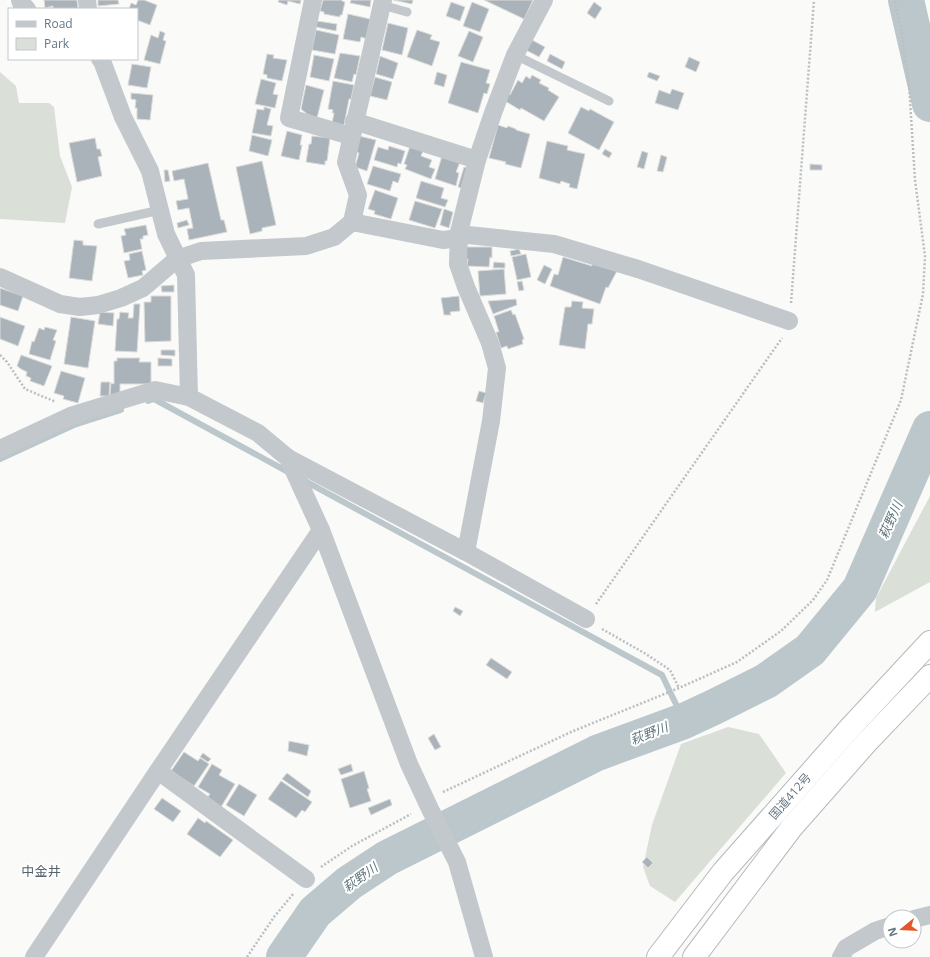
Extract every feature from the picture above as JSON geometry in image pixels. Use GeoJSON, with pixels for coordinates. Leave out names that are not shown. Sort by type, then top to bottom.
{"type":"FeatureCollection","features":[{"type":"Feature","properties":{"kind":"highway","name":"国道412号"},"geometry":{"type":"LineString","coordinates":[[658,957],[723,872],[850,728],[930,642]]}},
{"type":"Feature","properties":{"kind":"highway","name":"国道412号"},"geometry":{"type":"LineString","coordinates":[[694,957],[792,827],[866,743],[930,676]]}},
{"type":"Feature","properties":{"kind":"street"},"geometry":{"type":"LineString","coordinates":[[20,0],[26,8]]}},
{"type":"Feature","properties":{"kind":"street"},"geometry":{"type":"LineString","coordinates":[[313,0],[296,52],[289,118],[353,129],[477,160]]}},
{"type":"Feature","properties":{"kind":"street"},"geometry":{"type":"LineString","coordinates":[[466,552],[491,421],[497,368],[490,343],[466,287],[458,264],[459,232],[477,160],[493,113],[515,55],[544,0]]}},
{"type":"Feature","properties":{"kind":"street"},"geometry":{"type":"LineString","coordinates":[[0,277],[60,304],[80,307],[98,305],[120,298],[143,288],[177,259],[201,251],[306,246],[334,237],[352,222],[358,195],[346,162],[383,2]]}},
{"type":"Feature","properties":{"kind":"street"},"geometry":{"type":"LineString","coordinates":[[101,60],[123,116],[150,171],[166,234],[186,275],[189,397]]}},
{"type":"Feature","properties":{"kind":"street"},"geometry":{"type":"LineString","coordinates":[[352,222],[443,240],[468,235],[554,244],[638,269],[790,321]]}},
{"type":"Feature","properties":{"kind":"street"},"geometry":{"type":"LineString","coordinates":[[0,449],[73,415],[155,390],[189,397],[258,433],[288,458],[466,552],[586,619]]}},
{"type":"Feature","properties":{"kind":"street"},"geometry":{"type":"LineString","coordinates":[[288,458],[321,530],[409,764],[457,862],[484,957]]}},
{"type":"Feature","properties":{"kind":"street"},"geometry":{"type":"LineString","coordinates":[[34,957],[321,530]]}},
{"type":"Feature","properties":{"kind":"street"},"geometry":{"type":"LineString","coordinates":[[158,771],[306,879]]}},
{"type":"Feature","properties":{"kind":"street"},"geometry":{"type":"LineString","coordinates":[[841,957],[846,948],[882,929]]}},
{"type":"Feature","properties":{"kind":"lane"},"geometry":{"type":"LineString","coordinates":[[383,2],[408,12]]}},
{"type":"Feature","properties":{"kind":"lane"},"geometry":{"type":"LineString","coordinates":[[515,55],[610,101]]}},
{"type":"Feature","properties":{"kind":"lane"},"geometry":{"type":"LineString","coordinates":[[98,224],[160,210]]}},
{"type":"Feature","properties":{"kind":"path"},"geometry":{"type":"LineString","coordinates":[[679,688],[670,670],[646,654],[586,619],[781,340],[790,321],[814,0]]}},
{"type":"Feature","properties":{"kind":"path"},"geometry":{"type":"LineString","coordinates":[[247,957],[274,917],[306,879],[319,868],[352,846],[409,816],[428,804],[571,732],[679,688],[737,662],[782,631],[813,600],[827,580],[901,400],[923,294],[925,256],[915,180],[909,84],[900,23],[894,0]]}},
{"type":"Feature","properties":{"kind":"path"},"geometry":{"type":"LineString","coordinates":[[0,355],[7,362],[25,390],[65,406],[73,415]]}},
{"type":"Feature","properties":{"kind":"green space"},"geometry":{"type":"Polygon","coordinates":[[[0,72],[16,86],[19,103],[49,103],[54,107],[60,156],[72,187],[65,223],[0,219],[0,72]]]}},
{"type":"Feature","properties":{"kind":"green space"},"geometry":{"type":"Polygon","coordinates":[[[930,496],[930,582],[875,612],[876,598],[930,496]]]}},
{"type":"Feature","properties":{"kind":"green space"},"geometry":{"type":"Polygon","coordinates":[[[728,727],[759,734],[786,773],[675,902],[650,886],[643,867],[652,825],[681,744],[728,727]]]}},
{"type":"Feature","properties":{"kind":"building"},"geometry":{"type":"Polygon","coordinates":[[[44,0],[77,0],[78,8],[53,8],[53,6],[45,8],[44,0]]]}},
{"type":"Feature","properties":{"kind":"building"},"geometry":{"type":"Polygon","coordinates":[[[98,0],[118,0],[119,4],[98,6],[98,0]]]}},
{"type":"Feature","properties":{"kind":"building"},"geometry":{"type":"Polygon","coordinates":[[[138,0],[144,0],[157,5],[150,25],[138,20],[138,8],[129,8],[131,3],[136,5],[138,0]]]}},
{"type":"Feature","properties":{"kind":"building"},"geometry":{"type":"Polygon","coordinates":[[[279,0],[301,0],[300,4],[288,1],[287,5],[278,2],[279,0]]]}},
{"type":"Feature","properties":{"kind":"building"},"geometry":{"type":"Polygon","coordinates":[[[323,0],[342,0],[345,2],[342,15],[340,15],[340,17],[324,14],[324,12],[320,11],[323,0]]]}},
{"type":"Feature","properties":{"kind":"building"},"geometry":{"type":"Polygon","coordinates":[[[351,0],[371,0],[370,7],[350,3],[351,0]]]}},
{"type":"Feature","properties":{"kind":"building"},"geometry":{"type":"Polygon","coordinates":[[[393,0],[413,0],[412,4],[393,0]]]}},
{"type":"Feature","properties":{"kind":"building"},"geometry":{"type":"Polygon","coordinates":[[[484,0],[533,0],[524,19],[484,0]]]}},
{"type":"Feature","properties":{"kind":"building"},"geometry":{"type":"Polygon","coordinates":[[[451,2],[465,7],[460,21],[446,16],[451,2]]]}},
{"type":"Feature","properties":{"kind":"building"},"geometry":{"type":"Polygon","coordinates":[[[472,2],[489,9],[480,32],[463,26],[472,2]]]}},
{"type":"Feature","properties":{"kind":"building"},"geometry":{"type":"Polygon","coordinates":[[[594,2],[602,8],[595,19],[587,13],[594,2]]]}},
{"type":"Feature","properties":{"kind":"building"},"geometry":{"type":"Polygon","coordinates":[[[348,14],[370,19],[367,39],[361,37],[360,42],[343,39],[348,14]]]}},
{"type":"Feature","properties":{"kind":"building"},"geometry":{"type":"Polygon","coordinates":[[[317,21],[337,24],[336,31],[316,27],[317,21]]]}},
{"type":"Feature","properties":{"kind":"building"},"geometry":{"type":"Polygon","coordinates":[[[388,23],[408,28],[402,55],[382,50],[388,23]]]}},
{"type":"Feature","properties":{"kind":"building"},"geometry":{"type":"Polygon","coordinates":[[[316,30],[339,35],[335,54],[312,50],[316,30]]]}},
{"type":"Feature","properties":{"kind":"building"},"geometry":{"type":"Polygon","coordinates":[[[417,30],[432,35],[430,39],[440,42],[432,66],[407,57],[417,30]]]}},
{"type":"Feature","properties":{"kind":"building"},"geometry":{"type":"Polygon","coordinates":[[[160,31],[165,33],[163,40],[166,41],[160,64],[144,60],[151,35],[158,38],[160,31]]]}},
{"type":"Feature","properties":{"kind":"building"},"geometry":{"type":"Polygon","coordinates":[[[469,31],[483,37],[473,62],[458,56],[469,31]]]}},
{"type":"Feature","properties":{"kind":"building"},"geometry":{"type":"Polygon","coordinates":[[[532,40],[545,47],[539,57],[526,50],[532,40]]]}},
{"type":"Feature","properties":{"kind":"building"},"geometry":{"type":"Polygon","coordinates":[[[340,53],[360,56],[356,75],[354,74],[352,82],[334,78],[340,53]]]}},
{"type":"Feature","properties":{"kind":"building"},"geometry":{"type":"Polygon","coordinates":[[[267,54],[274,55],[273,58],[287,60],[282,81],[267,78],[267,75],[263,74],[267,54]]]}},
{"type":"Feature","properties":{"kind":"building"},"geometry":{"type":"Polygon","coordinates":[[[550,54],[565,62],[562,69],[547,61],[550,54]]]}},
{"type":"Feature","properties":{"kind":"building"},"geometry":{"type":"Polygon","coordinates":[[[314,55],[334,59],[329,81],[310,77],[314,55]]]}},
{"type":"Feature","properties":{"kind":"building"},"geometry":{"type":"Polygon","coordinates":[[[380,56],[398,63],[393,79],[376,74],[380,56]]]}},
{"type":"Feature","properties":{"kind":"building"},"geometry":{"type":"Polygon","coordinates":[[[689,57],[700,62],[696,72],[685,67],[689,57]]]}},
{"type":"Feature","properties":{"kind":"building"},"geometry":{"type":"Polygon","coordinates":[[[461,62],[490,70],[486,83],[490,84],[487,94],[484,93],[478,113],[448,103],[461,62]]]}},
{"type":"Feature","properties":{"kind":"building"},"geometry":{"type":"Polygon","coordinates":[[[132,64],[151,67],[147,88],[128,85],[132,64]]]}},
{"type":"Feature","properties":{"kind":"building"},"geometry":{"type":"Polygon","coordinates":[[[437,72],[447,75],[444,87],[434,84],[437,72]]]}},
{"type":"Feature","properties":{"kind":"building"},"geometry":{"type":"Polygon","coordinates":[[[649,72],[660,76],[657,81],[647,77],[649,72]]]}},
{"type":"Feature","properties":{"kind":"building"},"geometry":{"type":"Polygon","coordinates":[[[532,75],[541,80],[539,83],[549,88],[548,90],[559,97],[544,121],[505,101],[518,80],[522,83],[526,76],[530,79],[532,75]]]}},
{"type":"Feature","properties":{"kind":"building"},"geometry":{"type":"Polygon","coordinates":[[[375,77],[392,82],[387,100],[370,96],[375,77]]]}},
{"type":"Feature","properties":{"kind":"building"},"geometry":{"type":"Polygon","coordinates":[[[261,79],[276,83],[273,94],[278,95],[275,108],[255,104],[261,79]]]}},
{"type":"Feature","properties":{"kind":"building"},"geometry":{"type":"Polygon","coordinates":[[[333,81],[354,85],[351,99],[349,99],[344,125],[332,123],[334,113],[332,113],[333,110],[328,109],[333,81]]]}},
{"type":"Feature","properties":{"kind":"building"},"geometry":{"type":"Polygon","coordinates":[[[306,85],[324,90],[317,118],[307,114],[301,109],[306,85]]]}},
{"type":"Feature","properties":{"kind":"building"},"geometry":{"type":"Polygon","coordinates":[[[672,89],[684,93],[678,110],[655,103],[659,90],[670,94],[672,89]]]}},
{"type":"Feature","properties":{"kind":"building"},"geometry":{"type":"Polygon","coordinates":[[[131,93],[153,95],[150,120],[137,119],[137,108],[135,108],[136,100],[131,99],[131,93]]]}},
{"type":"Feature","properties":{"kind":"building"},"geometry":{"type":"Polygon","coordinates":[[[264,107],[271,109],[267,125],[273,126],[271,136],[252,133],[257,109],[264,110],[264,107]]]}},
{"type":"Feature","properties":{"kind":"building"},"geometry":{"type":"Polygon","coordinates":[[[581,107],[589,111],[590,109],[614,122],[599,150],[568,133],[581,107]]]}},
{"type":"Feature","properties":{"kind":"building"},"geometry":{"type":"Polygon","coordinates":[[[498,125],[507,128],[508,126],[530,134],[521,168],[505,164],[506,162],[489,158],[498,125]]]}},
{"type":"Feature","properties":{"kind":"building"},"geometry":{"type":"Polygon","coordinates":[[[287,131],[302,135],[299,160],[281,156],[287,131]]]}},
{"type":"Feature","properties":{"kind":"building"},"geometry":{"type":"Polygon","coordinates":[[[252,135],[272,140],[268,156],[249,151],[252,135]]]}},
{"type":"Feature","properties":{"kind":"building"},"geometry":{"type":"Polygon","coordinates":[[[312,136],[330,138],[327,161],[325,161],[325,165],[306,162],[312,136]]]}},
{"type":"Feature","properties":{"kind":"building"},"geometry":{"type":"Polygon","coordinates":[[[359,136],[376,140],[367,171],[355,167],[359,153],[355,151],[359,136]]]}},
{"type":"Feature","properties":{"kind":"building"},"geometry":{"type":"Polygon","coordinates":[[[95,138],[97,149],[100,149],[102,156],[98,157],[102,176],[77,182],[69,143],[95,138]]]}},
{"type":"Feature","properties":{"kind":"building"},"geometry":{"type":"Polygon","coordinates":[[[547,141],[568,146],[567,150],[585,154],[577,189],[569,187],[570,184],[561,181],[560,184],[539,178],[547,141]]]}},
{"type":"Feature","properties":{"kind":"building"},"geometry":{"type":"Polygon","coordinates":[[[389,146],[405,151],[401,164],[398,163],[397,167],[374,160],[378,147],[388,150],[389,146]]]}},
{"type":"Feature","properties":{"kind":"building"},"geometry":{"type":"Polygon","coordinates":[[[410,146],[423,151],[421,156],[432,160],[429,167],[435,169],[431,179],[405,169],[407,165],[404,164],[410,146]]]}},
{"type":"Feature","properties":{"kind":"building"},"geometry":{"type":"Polygon","coordinates":[[[605,149],[612,153],[609,158],[602,154],[605,149]]]}},
{"type":"Feature","properties":{"kind":"building"},"geometry":{"type":"Polygon","coordinates":[[[642,151],[648,153],[644,169],[637,167],[642,151]]]}},
{"type":"Feature","properties":{"kind":"building"},"geometry":{"type":"Polygon","coordinates":[[[661,155],[667,157],[663,172],[657,171],[661,155]]]}},
{"type":"Feature","properties":{"kind":"building"},"geometry":{"type":"Polygon","coordinates":[[[442,156],[460,162],[456,172],[459,173],[456,186],[435,179],[442,156]]]}},
{"type":"Feature","properties":{"kind":"building"},"geometry":{"type":"Polygon","coordinates":[[[262,161],[276,225],[262,228],[262,231],[250,234],[236,167],[262,161]]]}},
{"type":"Feature","properties":{"kind":"building"},"geometry":{"type":"Polygon","coordinates":[[[208,163],[221,220],[224,220],[227,232],[189,240],[187,229],[193,228],[189,208],[178,210],[176,201],[188,199],[184,179],[174,181],[172,171],[208,163]]]}},
{"type":"Feature","properties":{"kind":"building"},"geometry":{"type":"Polygon","coordinates":[[[810,164],[822,165],[822,170],[810,170],[810,164]]]}},
{"type":"Feature","properties":{"kind":"building"},"geometry":{"type":"Polygon","coordinates":[[[373,166],[401,174],[398,183],[393,181],[390,191],[367,184],[373,166]]]}},
{"type":"Feature","properties":{"kind":"building"},"geometry":{"type":"Polygon","coordinates":[[[464,167],[467,168],[461,188],[458,187],[464,167]]]}},
{"type":"Feature","properties":{"kind":"building"},"geometry":{"type":"Polygon","coordinates":[[[164,170],[168,170],[170,181],[165,182],[164,170]]]}},
{"type":"Feature","properties":{"kind":"building"},"geometry":{"type":"Polygon","coordinates":[[[421,181],[444,188],[441,198],[448,200],[445,207],[416,198],[421,181]]]}},
{"type":"Feature","properties":{"kind":"building"},"geometry":{"type":"Polygon","coordinates":[[[375,190],[398,198],[391,219],[374,214],[375,211],[368,209],[375,190]]]}},
{"type":"Feature","properties":{"kind":"building"},"geometry":{"type":"Polygon","coordinates":[[[415,201],[442,209],[435,228],[409,220],[415,201]]]}},
{"type":"Feature","properties":{"kind":"building"},"geometry":{"type":"Polygon","coordinates":[[[444,209],[453,212],[449,228],[440,225],[444,209]]]}},
{"type":"Feature","properties":{"kind":"building"},"geometry":{"type":"Polygon","coordinates":[[[187,220],[189,225],[178,228],[177,223],[187,220]]]}},
{"type":"Feature","properties":{"kind":"building"},"geometry":{"type":"Polygon","coordinates":[[[146,225],[148,235],[143,236],[143,239],[140,239],[142,249],[124,253],[121,236],[126,235],[124,229],[146,225]]]}},
{"type":"Feature","properties":{"kind":"building"},"geometry":{"type":"Polygon","coordinates":[[[74,240],[83,241],[83,245],[97,246],[92,281],[69,278],[74,240]]]}},
{"type":"Feature","properties":{"kind":"building"},"geometry":{"type":"Polygon","coordinates":[[[465,247],[492,247],[492,258],[490,257],[489,267],[467,266],[468,259],[465,259],[465,247]]]}},
{"type":"Feature","properties":{"kind":"building"},"geometry":{"type":"Polygon","coordinates":[[[519,249],[521,254],[511,256],[510,251],[519,249]]]}},
{"type":"Feature","properties":{"kind":"building"},"geometry":{"type":"Polygon","coordinates":[[[142,251],[146,270],[142,271],[143,275],[128,278],[124,261],[130,260],[129,254],[142,251]]]}},
{"type":"Feature","properties":{"kind":"building"},"geometry":{"type":"Polygon","coordinates":[[[526,254],[531,277],[517,280],[512,257],[526,254]]]}},
{"type":"Feature","properties":{"kind":"building"},"geometry":{"type":"Polygon","coordinates":[[[563,257],[592,266],[592,264],[618,269],[608,288],[606,287],[600,304],[550,286],[554,274],[558,275],[563,257]]]}},
{"type":"Feature","properties":{"kind":"building"},"geometry":{"type":"Polygon","coordinates":[[[494,262],[505,263],[505,268],[493,268],[494,262]]]}},
{"type":"Feature","properties":{"kind":"building"},"geometry":{"type":"Polygon","coordinates":[[[544,265],[552,269],[545,284],[537,280],[544,265]]]}},
{"type":"Feature","properties":{"kind":"building"},"geometry":{"type":"Polygon","coordinates":[[[504,269],[506,294],[480,296],[478,271],[504,269]]]}},
{"type":"Feature","properties":{"kind":"building"},"geometry":{"type":"Polygon","coordinates":[[[522,281],[524,290],[519,291],[517,282],[522,281]]]}},
{"type":"Feature","properties":{"kind":"building"},"geometry":{"type":"Polygon","coordinates":[[[174,285],[174,292],[162,292],[161,286],[174,285]]]}},
{"type":"Feature","properties":{"kind":"building"},"geometry":{"type":"Polygon","coordinates":[[[0,288],[23,296],[18,311],[0,305],[0,288]]]}},
{"type":"Feature","properties":{"kind":"building"},"geometry":{"type":"Polygon","coordinates":[[[151,296],[171,296],[171,341],[145,342],[144,302],[151,302],[151,296]]]}},
{"type":"Feature","properties":{"kind":"building"},"geometry":{"type":"Polygon","coordinates":[[[459,296],[460,311],[450,312],[451,315],[444,315],[441,298],[459,296]]]}},
{"type":"Feature","properties":{"kind":"building"},"geometry":{"type":"Polygon","coordinates":[[[516,299],[517,305],[493,314],[488,301],[516,299]]]}},
{"type":"Feature","properties":{"kind":"building"},"geometry":{"type":"Polygon","coordinates":[[[572,301],[583,302],[582,308],[594,309],[592,324],[588,324],[585,349],[559,345],[565,307],[571,307],[572,301]]]}},
{"type":"Feature","properties":{"kind":"building"},"geometry":{"type":"Polygon","coordinates":[[[134,304],[140,304],[137,352],[115,351],[117,319],[119,319],[120,312],[129,313],[128,318],[133,318],[134,304]]]}},
{"type":"Feature","properties":{"kind":"building"},"geometry":{"type":"Polygon","coordinates":[[[511,310],[513,315],[515,314],[524,339],[522,340],[523,344],[508,349],[507,346],[501,348],[496,332],[499,332],[494,316],[511,310]]]}},
{"type":"Feature","properties":{"kind":"building"},"geometry":{"type":"Polygon","coordinates":[[[100,312],[114,313],[113,326],[98,324],[100,312]]]}},
{"type":"Feature","properties":{"kind":"building"},"geometry":{"type":"Polygon","coordinates":[[[0,317],[25,326],[18,346],[0,339],[0,317]]]}},
{"type":"Feature","properties":{"kind":"building"},"geometry":{"type":"Polygon","coordinates":[[[71,317],[95,321],[88,368],[64,364],[71,317]]]}},
{"type":"Feature","properties":{"kind":"building"},"geometry":{"type":"Polygon","coordinates":[[[45,327],[57,330],[53,340],[56,341],[50,360],[29,354],[32,341],[34,342],[39,328],[44,330],[45,327]]]}},
{"type":"Feature","properties":{"kind":"building"},"geometry":{"type":"Polygon","coordinates":[[[161,350],[175,350],[175,356],[161,355],[161,350]]]}},
{"type":"Feature","properties":{"kind":"building"},"geometry":{"type":"Polygon","coordinates":[[[21,355],[52,366],[44,386],[30,381],[31,378],[26,376],[27,372],[17,366],[21,355]]]}},
{"type":"Feature","properties":{"kind":"building"},"geometry":{"type":"Polygon","coordinates":[[[117,358],[140,358],[139,362],[151,362],[151,384],[120,384],[120,395],[110,395],[111,383],[114,384],[114,361],[117,361],[117,358]]]}},
{"type":"Feature","properties":{"kind":"building"},"geometry":{"type":"Polygon","coordinates":[[[158,358],[172,359],[172,366],[158,366],[158,358]]]}},
{"type":"Feature","properties":{"kind":"building"},"geometry":{"type":"Polygon","coordinates":[[[61,371],[85,378],[78,403],[63,399],[64,396],[54,393],[61,371]]]}},
{"type":"Feature","properties":{"kind":"building"},"geometry":{"type":"Polygon","coordinates":[[[101,382],[110,382],[109,396],[100,396],[101,382]]]}},
{"type":"Feature","properties":{"kind":"building"},"geometry":{"type":"Polygon","coordinates":[[[479,391],[486,393],[483,403],[476,401],[479,391]]]}},
{"type":"Feature","properties":{"kind":"building"},"geometry":{"type":"Polygon","coordinates":[[[455,607],[463,611],[460,616],[453,611],[455,607]]]}},
{"type":"Feature","properties":{"kind":"building"},"geometry":{"type":"Polygon","coordinates":[[[491,658],[512,672],[507,679],[486,665],[491,658]]]}},
{"type":"Feature","properties":{"kind":"building"},"geometry":{"type":"Polygon","coordinates":[[[434,734],[441,747],[435,750],[428,738],[434,734]]]}},
{"type":"Feature","properties":{"kind":"building"},"geometry":{"type":"Polygon","coordinates":[[[289,741],[309,745],[307,756],[288,751],[289,741]]]}},
{"type":"Feature","properties":{"kind":"building"},"geometry":{"type":"Polygon","coordinates":[[[184,752],[198,761],[200,758],[209,764],[194,786],[171,771],[184,752]]]}},
{"type":"Feature","properties":{"kind":"building"},"geometry":{"type":"Polygon","coordinates":[[[203,753],[211,759],[208,762],[200,757],[203,753]]]}},
{"type":"Feature","properties":{"kind":"building"},"geometry":{"type":"Polygon","coordinates":[[[212,764],[222,770],[219,775],[235,784],[221,807],[207,798],[210,794],[198,787],[212,764]]]}},
{"type":"Feature","properties":{"kind":"building"},"geometry":{"type":"Polygon","coordinates":[[[351,764],[353,771],[341,775],[338,769],[351,764]]]}},
{"type":"Feature","properties":{"kind":"building"},"geometry":{"type":"Polygon","coordinates":[[[364,771],[371,801],[350,808],[341,779],[364,771]]]}},
{"type":"Feature","properties":{"kind":"building"},"geometry":{"type":"Polygon","coordinates":[[[287,773],[311,791],[308,797],[282,779],[287,773]]]}},
{"type":"Feature","properties":{"kind":"building"},"geometry":{"type":"Polygon","coordinates":[[[281,781],[312,802],[305,812],[302,810],[296,818],[268,799],[281,781]]]}},
{"type":"Feature","properties":{"kind":"building"},"geometry":{"type":"Polygon","coordinates":[[[239,784],[257,795],[244,816],[226,805],[239,784]]]}},
{"type":"Feature","properties":{"kind":"building"},"geometry":{"type":"Polygon","coordinates":[[[162,798],[181,811],[173,822],[154,809],[162,798]]]}},
{"type":"Feature","properties":{"kind":"building"},"geometry":{"type":"Polygon","coordinates":[[[390,799],[392,805],[371,815],[368,808],[390,799]]]}},
{"type":"Feature","properties":{"kind":"building"},"geometry":{"type":"Polygon","coordinates":[[[198,818],[205,823],[206,821],[233,840],[220,857],[187,834],[198,818]]]}},
{"type":"Feature","properties":{"kind":"building"},"geometry":{"type":"Polygon","coordinates":[[[647,857],[653,863],[648,868],[642,862],[647,857]]]}},
{"type":"Feature","properties":{"kind":"waterway","name":"萩野川"},"geometry":{"type":"LineString","coordinates":[[906,0],[930,104]]}},
{"type":"Feature","properties":{"kind":"waterway"},"geometry":{"type":"LineString","coordinates":[[148,401],[154,399],[290,473]]}},
{"type":"Feature","properties":{"kind":"waterway"},"geometry":{"type":"LineString","coordinates":[[0,459],[74,425],[121,410]]}},
{"type":"Feature","properties":{"kind":"waterway","name":"萩野川"},"geometry":{"type":"LineString","coordinates":[[284,957],[315,912],[349,883],[387,858],[597,753],[684,721],[714,707],[766,681],[810,650],[860,589],[930,429]]}},
{"type":"Feature","properties":{"kind":"waterway"},"geometry":{"type":"LineString","coordinates":[[303,480],[662,675],[684,721]]}},
{"type":"Feature","properties":{"kind":"district","name":"中金井"},"geometry":{"type":"Point","coordinates":[41,871]}}]}
